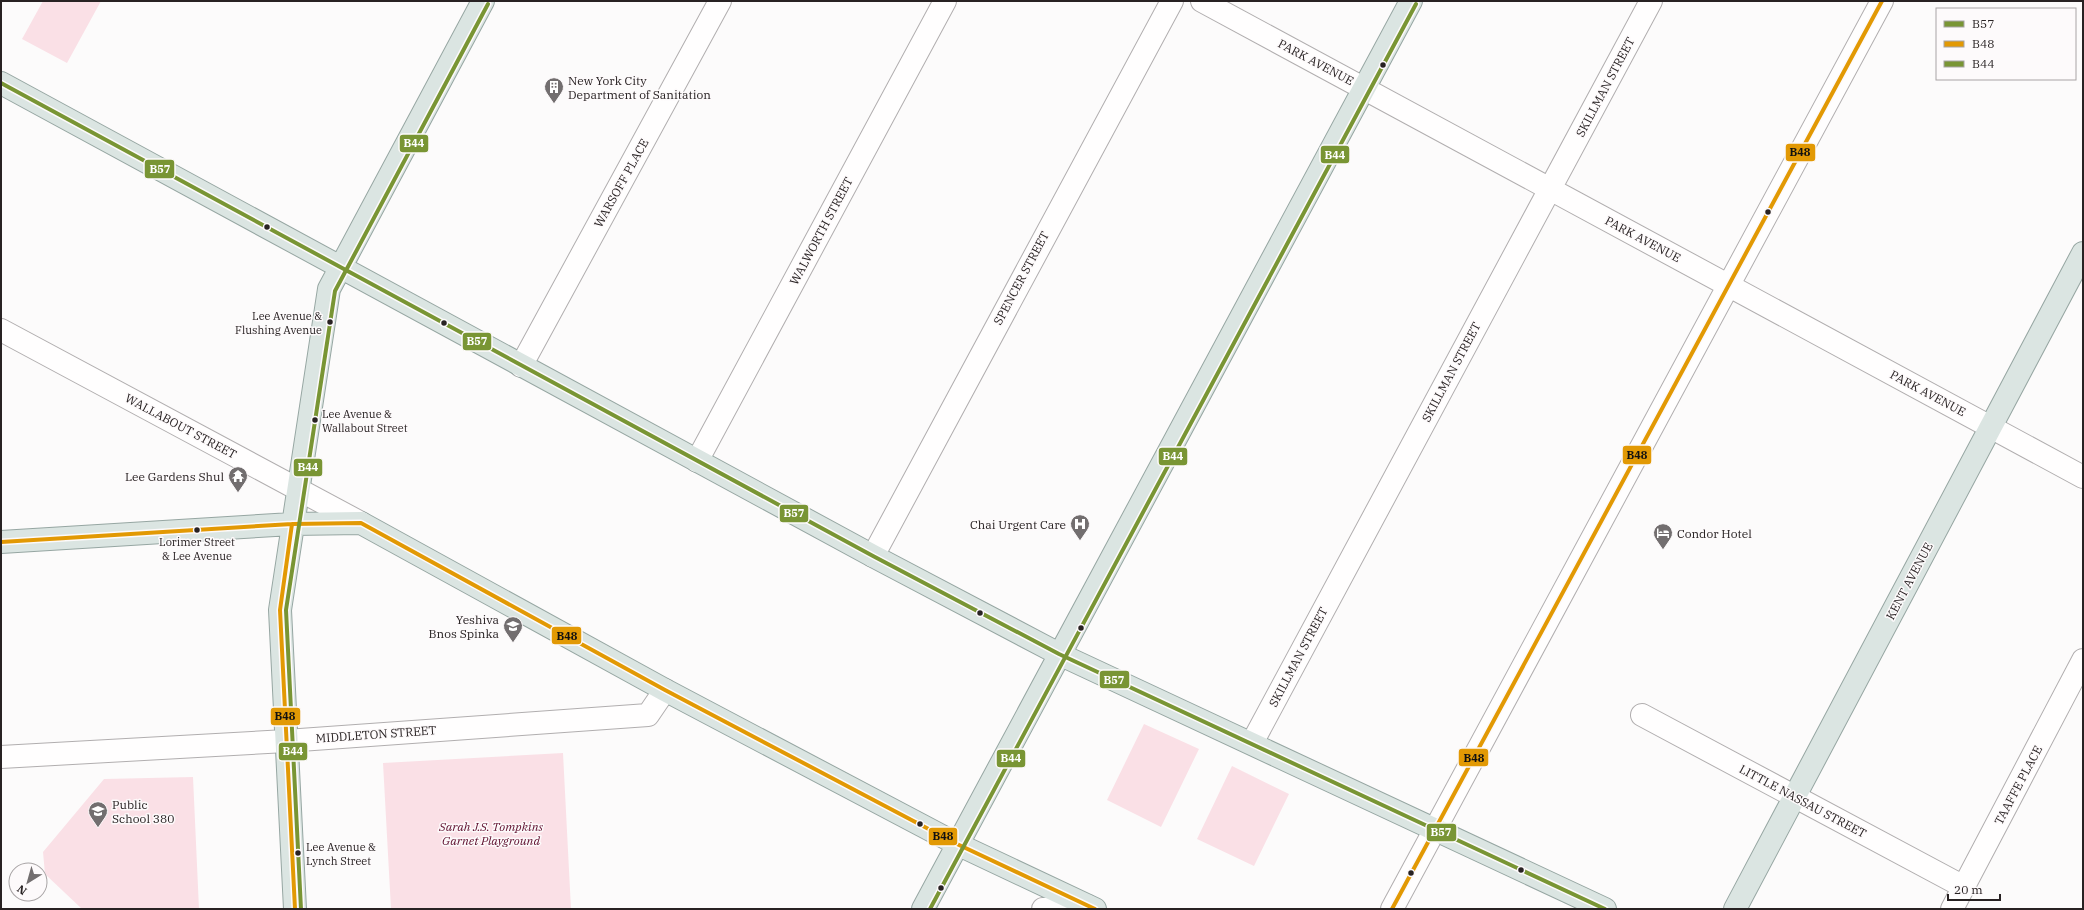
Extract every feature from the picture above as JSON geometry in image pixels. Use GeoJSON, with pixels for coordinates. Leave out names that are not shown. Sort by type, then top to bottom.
{"type":"FeatureCollection","features":[{"type":"Feature","properties":{"kind":"main road"},"geometry":{"type":"LineString","coordinates":[[295,909],[280,610],[329,289],[483,1]]}},
{"type":"Feature","properties":{"kind":"main road"},"geometry":{"type":"LineString","coordinates":[[923,909],[1411,1]]}},
{"type":"Feature","properties":{"kind":"main road"},"geometry":{"type":"LineString","coordinates":[[1,83],[873,556],[1059,654],[1605,909]]}},
{"type":"Feature","properties":{"kind":"main road","name":"KENT AVENUE"},"geometry":{"type":"LineString","coordinates":[[1735,909],[2083,253]]}},
{"type":"Feature","properties":{"kind":"main road","name":"WALLABOUT STREET"},"geometry":{"type":"LineString","coordinates":[[1,542],[292,524],[361,523],[665,690],[957,844],[1092,907]]}},
{"type":"Feature","properties":{"kind":"street","name":"WARSOFF PLACE"},"geometry":{"type":"LineString","coordinates":[[521,366],[720,1]]}},
{"type":"Feature","properties":{"kind":"street","name":"WALWORTH STREET"},"geometry":{"type":"LineString","coordinates":[[697,461],[945,1]]}},
{"type":"Feature","properties":{"kind":"street","name":"SPENCER STREET"},"geometry":{"type":"LineString","coordinates":[[873,556],[1172,1]]}},
{"type":"Feature","properties":{"kind":"street","name":"PARK AVENUE"},"geometry":{"type":"LineString","coordinates":[[1202,1],[2083,477]]}},
{"type":"Feature","properties":{"kind":"street","name":"SKILLMAN STREET"},"geometry":{"type":"LineString","coordinates":[[1252,743],[1651,1]]}},
{"type":"Feature","properties":{"kind":"street"},"geometry":{"type":"LineString","coordinates":[[1392,909],[1882,1]]}},
{"type":"Feature","properties":{"kind":"street","name":"WALLABOUT STREET"},"geometry":{"type":"LineString","coordinates":[[1,330],[361,523]]}},
{"type":"Feature","properties":{"kind":"street","name":"TAAFFE PLACE"},"geometry":{"type":"LineString","coordinates":[[1952,909],[2083,660]]}},
{"type":"Feature","properties":{"kind":"street","name":"MIDDLETON STREET"},"geometry":{"type":"LineString","coordinates":[[1,757],[286,741],[648,715],[665,690]]}},
{"type":"Feature","properties":{"kind":"street","name":"LITTLE NASSAU STREET"},"geometry":{"type":"LineString","coordinates":[[1642,715],[1964,886]]}},
{"type":"Feature","properties":{"kind":"street"},"geometry":{"type":"LineString","coordinates":[[1043,909],[1092,907]]}},
{"type":"Feature","properties":{"kind":"green space"},"geometry":{"type":"Polygon","coordinates":[[[43,1],[101,1],[67,63],[22,39],[43,1]]]}},
{"type":"Feature","properties":{"kind":"green space"},"geometry":{"type":"Polygon","coordinates":[[[1144,724],[1199,749],[1161,827],[1107,800],[1144,724]]]}},
{"type":"Feature","properties":{"kind":"green space","name":"Sarah J.S. Tompkins Garnet Playground"},"geometry":{"type":"Polygon","coordinates":[[[563,753],[571,909],[391,909],[383,763],[563,753]]]}},
{"type":"Feature","properties":{"kind":"green space"},"geometry":{"type":"Polygon","coordinates":[[[1232,766],[1289,794],[1254,866],[1197,839],[1232,766]]]}},
{"type":"Feature","properties":{"kind":"green space","name":"Public School 380"},"geometry":{"type":"Polygon","coordinates":[[[193,777],[199,909],[82,909],[48,877],[48,862],[44,862],[43,852],[104,779],[193,777]]]}},
{"type":"Feature","properties":{"kind":"transit line","name":"B48"},"geometry":{"type":"LineString","coordinates":[[1392,909],[1882,1]]}},
{"type":"Feature","properties":{"kind":"transit line","name":"B44"},"geometry":{"type":"LineString","coordinates":[[301,909],[286,610],[335,291],[488,4]]}},
{"type":"Feature","properties":{"kind":"transit line","name":"B44"},"geometry":{"type":"LineString","coordinates":[[930,909],[1416,4]]}},
{"type":"Feature","properties":{"kind":"transit line","name":"B57"},"geometry":{"type":"LineString","coordinates":[[1,83],[873,556],[1059,654],[1605,909]]}},
{"type":"Feature","properties":{"kind":"transit line","name":"B48"},"geometry":{"type":"LineString","coordinates":[[1,542],[292,524],[361,523],[665,690],[957,844],[1095,909]]}},
{"type":"Feature","properties":{"kind":"transit line","name":"B48"},"geometry":{"type":"LineString","coordinates":[[292,524],[280,610],[295,909]]}},
{"type":"Feature","properties":{"kind":"place","name":"New York City Department of Sanitation"},"geometry":{"type":"Point","coordinates":[554,104]}},
{"type":"Feature","properties":{"kind":"place","name":"Lee Avenue & Flushing Avenue"},"geometry":{"type":"Point","coordinates":[330,322]}},
{"type":"Feature","properties":{"kind":"place","name":"Lee Avenue & Wallabout Street"},"geometry":{"type":"Point","coordinates":[315,420]}},
{"type":"Feature","properties":{"kind":"place","name":"Lee Gardens Shul"},"geometry":{"type":"Point","coordinates":[238,493]}},
{"type":"Feature","properties":{"kind":"place","name":"Lorimer Street & Lee Avenue"},"geometry":{"type":"Point","coordinates":[197,530]}},
{"type":"Feature","properties":{"kind":"place","name":"Chai Urgent Care"},"geometry":{"type":"Point","coordinates":[1080,541]}},
{"type":"Feature","properties":{"kind":"place","name":"Condor Hotel"},"geometry":{"type":"Point","coordinates":[1663,550]}},
{"type":"Feature","properties":{"kind":"place","name":"Yeshiva Bnos Spinka"},"geometry":{"type":"Point","coordinates":[513,643]}},
{"type":"Feature","properties":{"kind":"place","name":"Public School 380"},"geometry":{"type":"Point","coordinates":[98,828]}},
{"type":"Feature","properties":{"kind":"place","name":"Lee Avenue & Lynch Street"},"geometry":{"type":"Point","coordinates":[298,853]}}]}
